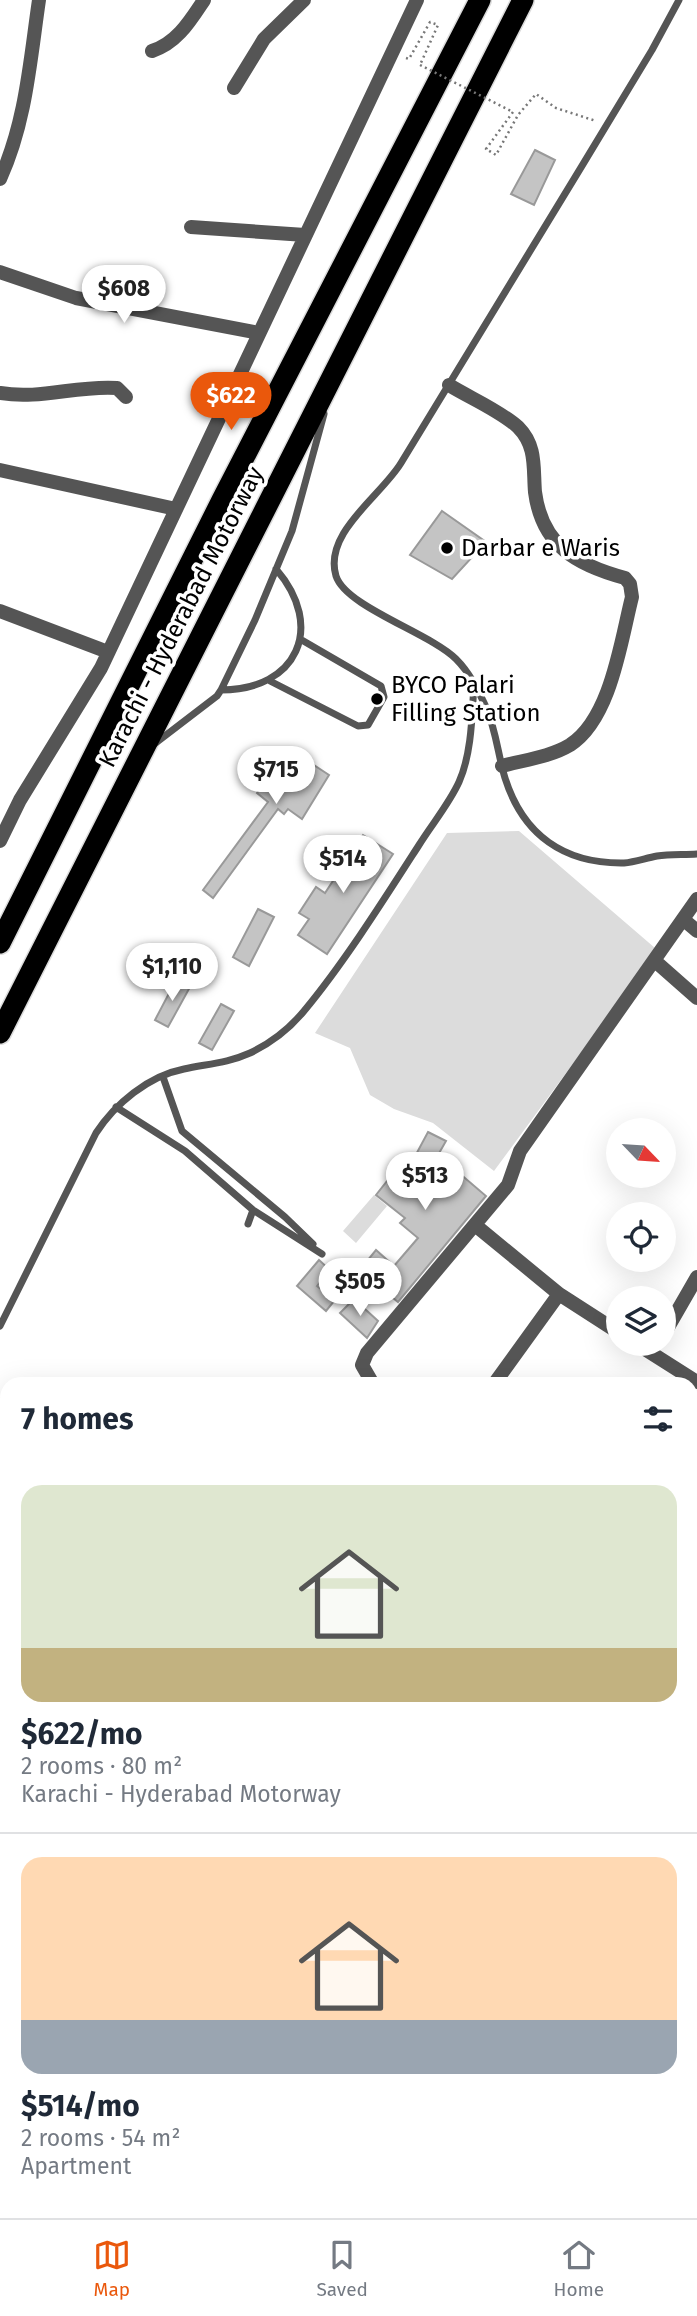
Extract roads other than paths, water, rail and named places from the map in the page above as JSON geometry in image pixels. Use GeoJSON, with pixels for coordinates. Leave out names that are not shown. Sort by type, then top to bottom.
{"type":"FeatureCollection","features":[{"type":"Feature","properties":{"kind":"highway","name":"Karachi - Hyderabad Motorway"},"geometry":{"type":"LineString","coordinates":[[0,943],[228,488],[480,0]]}},
{"type":"Feature","properties":{"kind":"highway","name":"Karachi - Hyderabad Motorway"},"geometry":{"type":"LineString","coordinates":[[0,1033],[523,0]]}},
{"type":"Feature","properties":{"kind":"street"},"geometry":{"type":"LineString","coordinates":[[0,178],[14,149],[24,106],[39,0]]}},
{"type":"Feature","properties":{"kind":"street"},"geometry":{"type":"LineString","coordinates":[[152,51],[163,47],[179,35],[204,0]]}},
{"type":"Feature","properties":{"kind":"street"},"geometry":{"type":"LineString","coordinates":[[234,88],[264,39],[304,0]]}},
{"type":"Feature","properties":{"kind":"street"},"geometry":{"type":"LineString","coordinates":[[0,841],[20,800],[108,652],[417,0]]}},
{"type":"Feature","properties":{"kind":"street"},"geometry":{"type":"LineString","coordinates":[[191,227],[305,235]]}},
{"type":"Feature","properties":{"kind":"street"},"geometry":{"type":"LineString","coordinates":[[0,272],[76,298],[259,333]]}},
{"type":"Feature","properties":{"kind":"street"},"geometry":{"type":"LineString","coordinates":[[449,384],[519,428],[536,458],[535,493],[543,519],[558,548],[577,561],[625,578],[630,584],[632,597],[610,683],[594,719],[572,744],[552,753],[502,766]]}},
{"type":"Feature","properties":{"kind":"street"},"geometry":{"type":"LineString","coordinates":[[0,393],[23,397],[67,393],[92,386],[117,387],[126,397]]}},
{"type":"Feature","properties":{"kind":"street"},"geometry":{"type":"LineString","coordinates":[[0,470],[176,509]]}},
{"type":"Feature","properties":{"kind":"street"},"geometry":{"type":"LineString","coordinates":[[0,611],[108,652]]}},
{"type":"Feature","properties":{"kind":"street"},"geometry":{"type":"LineString","coordinates":[[369,1377],[362,1365],[368,1353],[508,1185],[520,1151],[697,899]]}},
{"type":"Feature","properties":{"kind":"street"},"geometry":{"type":"LineString","coordinates":[[684,920],[697,931]]}},
{"type":"Feature","properties":{"kind":"street"},"geometry":{"type":"LineString","coordinates":[[655,961],[697,998]]}},
{"type":"Feature","properties":{"kind":"street"},"geometry":{"type":"LineString","coordinates":[[475,1225],[559,1294],[606,1324]]}},
{"type":"Feature","properties":{"kind":"street"},"geometry":{"type":"LineString","coordinates":[[676,1313],[697,1277]]}},
{"type":"Feature","properties":{"kind":"street"},"geometry":{"type":"LineString","coordinates":[[499,1377],[559,1294]]}},
{"type":"Feature","properties":{"kind":"street"},"geometry":{"type":"LineString","coordinates":[[665,1356],[694,1377]]}},
{"type":"Feature","properties":{"kind":"lane"},"geometry":{"type":"LineString","coordinates":[[679,0],[607,125],[398,468],[343,536],[333,561],[337,581],[360,603],[410,628],[455,658],[474,682],[492,720],[502,766],[521,818],[546,841],[586,861],[626,863],[658,856],[697,854]]}},
{"type":"Feature","properties":{"kind":"lane"},"geometry":{"type":"LineString","coordinates":[[141,754],[217,696],[255,620],[292,531],[335,370]]}},
{"type":"Feature","properties":{"kind":"lane"},"geometry":{"type":"LineString","coordinates":[[220,690],[246,690],[270,681],[289,663],[300,639],[302,613],[293,589],[276,569]]}},
{"type":"Feature","properties":{"kind":"lane"},"geometry":{"type":"LineString","coordinates":[[270,681],[358,726],[368,724],[383,697],[381,686],[300,639]]}},
{"type":"Feature","properties":{"kind":"lane"},"geometry":{"type":"LineString","coordinates":[[0,1326],[96,1133],[116,1108],[140,1088],[181,1069],[216,1065],[250,1053],[281,1034],[304,1011],[397,879],[460,781],[471,729],[474,682]]}},
{"type":"Feature","properties":{"kind":"lane"},"geometry":{"type":"LineString","coordinates":[[116,1108],[185,1151],[253,1210],[322,1254],[285,1217],[182,1131],[163,1077]]}},
{"type":"Feature","properties":{"kind":"lane"},"geometry":{"type":"LineString","coordinates":[[248,1224],[253,1210]]}},
{"type":"Feature","properties":{"kind":"place","name":"Darbar e Waris"},"geometry":{"type":"Point","coordinates":[447,548]}},
{"type":"Feature","properties":{"kind":"place","name":"BYCO Palari Filling Station"},"geometry":{"type":"Point","coordinates":[377,699]}}]}
